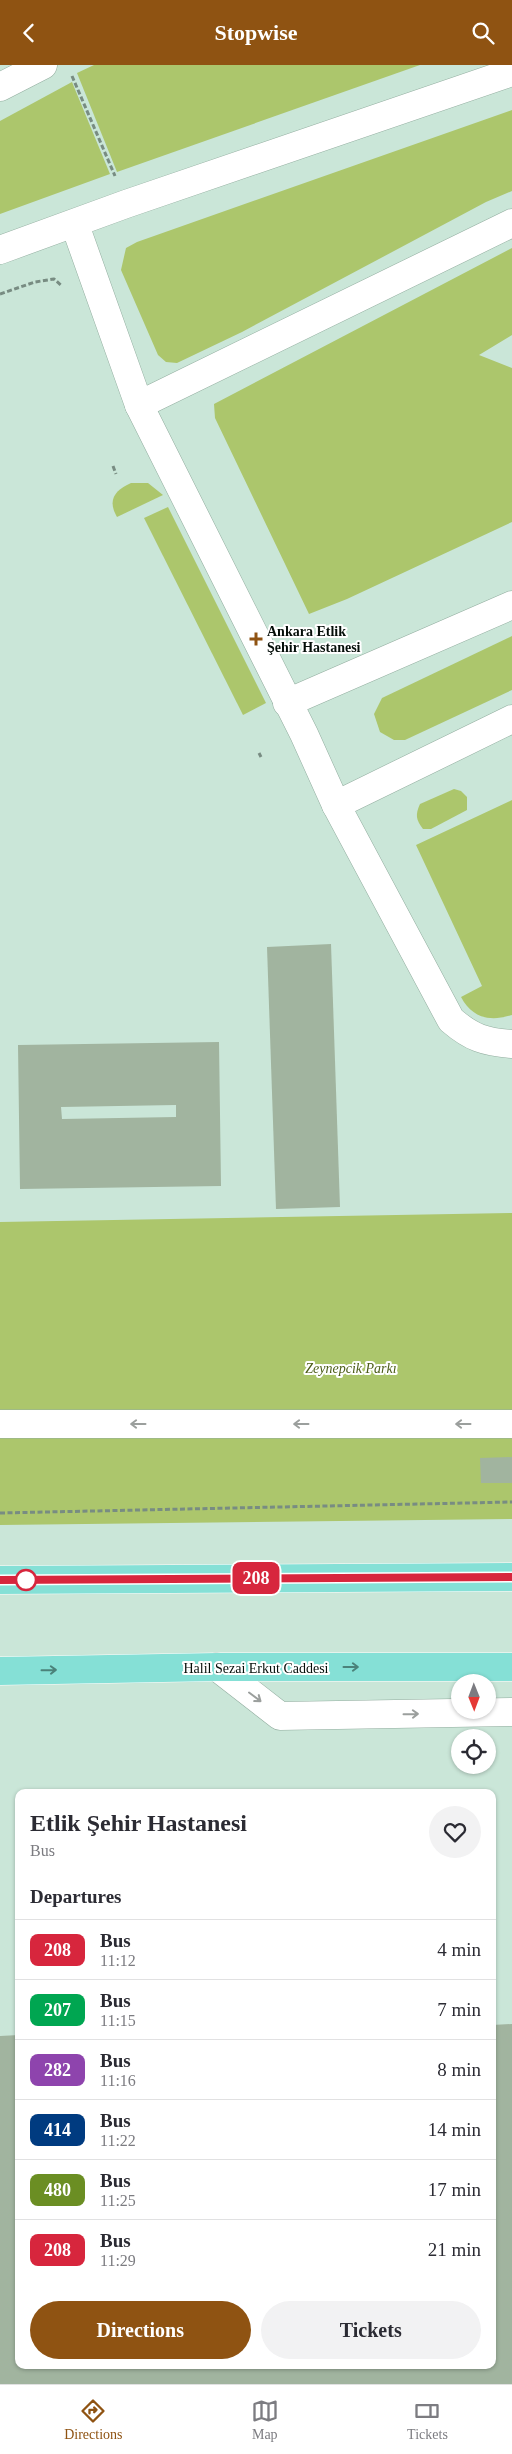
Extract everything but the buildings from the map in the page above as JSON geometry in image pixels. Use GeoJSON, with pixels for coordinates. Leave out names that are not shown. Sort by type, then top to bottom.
{"type":"FeatureCollection","features":[{"type":"Feature","properties":{"kind":"main road"},"geometry":{"type":"LineString","coordinates":[[0,1581],[512,1577]]}},
{"type":"Feature","properties":{"kind":"main road","name":"Halil Sezai Erkut Caddesi"},"geometry":{"type":"LineString","coordinates":[[0,1671],[217,1667],[512,1667]]}},
{"type":"Feature","properties":{"kind":"lane"},"geometry":{"type":"LineString","coordinates":[[0,87],[43,65]]}},
{"type":"Feature","properties":{"kind":"lane"},"geometry":{"type":"LineString","coordinates":[[0,250],[75,225],[126,204],[512,72]]}},
{"type":"Feature","properties":{"kind":"lane"},"geometry":{"type":"LineString","coordinates":[[139,405],[512,223]]}},
{"type":"Feature","properties":{"kind":"lane"},"geometry":{"type":"LineString","coordinates":[[75,225],[139,405],[304,734],[336,805],[451,1020],[468,1034],[491,1043],[512,1044]]}},
{"type":"Feature","properties":{"kind":"lane"},"geometry":{"type":"LineString","coordinates":[[287,703],[512,605]]}},
{"type":"Feature","properties":{"kind":"lane"},"geometry":{"type":"LineString","coordinates":[[336,805],[512,719]]}},
{"type":"Feature","properties":{"kind":"lane"},"geometry":{"type":"LineString","coordinates":[[0,1424],[512,1424]]}},
{"type":"Feature","properties":{"kind":"lane"},"geometry":{"type":"LineString","coordinates":[[217,1667],[280,1716],[512,1712]]}},
{"type":"Feature","properties":{"kind":"path"},"geometry":{"type":"LineString","coordinates":[[70,70],[126,204]]}},
{"type":"Feature","properties":{"kind":"path"},"geometry":{"type":"LineString","coordinates":[[0,295],[35,282],[54,279],[64,288]]}},
{"type":"Feature","properties":{"kind":"path"},"geometry":{"type":"LineString","coordinates":[[113,466],[116,474]]}},
{"type":"Feature","properties":{"kind":"path"},"geometry":{"type":"LineString","coordinates":[[0,1513],[512,1502]]}},
{"type":"Feature","properties":{"kind":"green space"},"geometry":{"type":"Polygon","coordinates":[[[94,65],[420,65],[117,172],[77,73],[94,65]]]}},
{"type":"Feature","properties":{"kind":"green space"},"geometry":{"type":"Polygon","coordinates":[[[72,82],[110,174],[0,214],[0,121],[72,82]]]}},
{"type":"Feature","properties":{"kind":"green space"},"geometry":{"type":"Polygon","coordinates":[[[512,110],[512,191],[486,202],[242,332],[177,363],[166,362],[158,355],[121,270],[126,248],[137,242],[512,110]]]}},
{"type":"Feature","properties":{"kind":"green space"},"geometry":{"type":"Polygon","coordinates":[[[512,248],[512,335],[479,355],[512,368],[512,522],[347,599],[309,614],[215,418],[214,404],[512,248]]]}},
{"type":"Feature","properties":{"kind":"green space"},"geometry":{"type":"Polygon","coordinates":[[[131,483],[148,483],[163,495],[117,517],[113,506],[114,496],[131,483]]]}},
{"type":"Feature","properties":{"kind":"green space"},"geometry":{"type":"Polygon","coordinates":[[[168,507],[266,703],[243,715],[144,518],[168,507]]]}},
{"type":"Feature","properties":{"kind":"green space"},"geometry":{"type":"Polygon","coordinates":[[[512,636],[512,690],[405,740],[394,740],[380,732],[374,714],[382,698],[512,636]]]}},
{"type":"Feature","properties":{"kind":"green space"},"geometry":{"type":"Polygon","coordinates":[[[454,789],[461,791],[467,797],[467,810],[431,829],[423,829],[417,817],[420,804],[454,789]]]}},
{"type":"Feature","properties":{"kind":"green space"},"geometry":{"type":"Polygon","coordinates":[[[512,800],[512,1015],[489,1018],[476,1014],[465,1004],[461,997],[482,986],[416,845],[512,800]]]}},
{"type":"Feature","properties":{"kind":"green space","name":"Zeynepcik Parkı"},"geometry":{"type":"Polygon","coordinates":[[[512,1213],[512,1519],[0,1525],[0,1222],[512,1213]]]}},
{"type":"Feature","properties":{"kind":"bus line","name":"208"},"geometry":{"type":"LineString","coordinates":[[0,1580],[512,1577]]}},
{"type":"Feature","properties":{"kind":"place","name":"Ankara Etlik Şehir Hastanesi"},"geometry":{"type":"Point","coordinates":[256,639]}}]}
